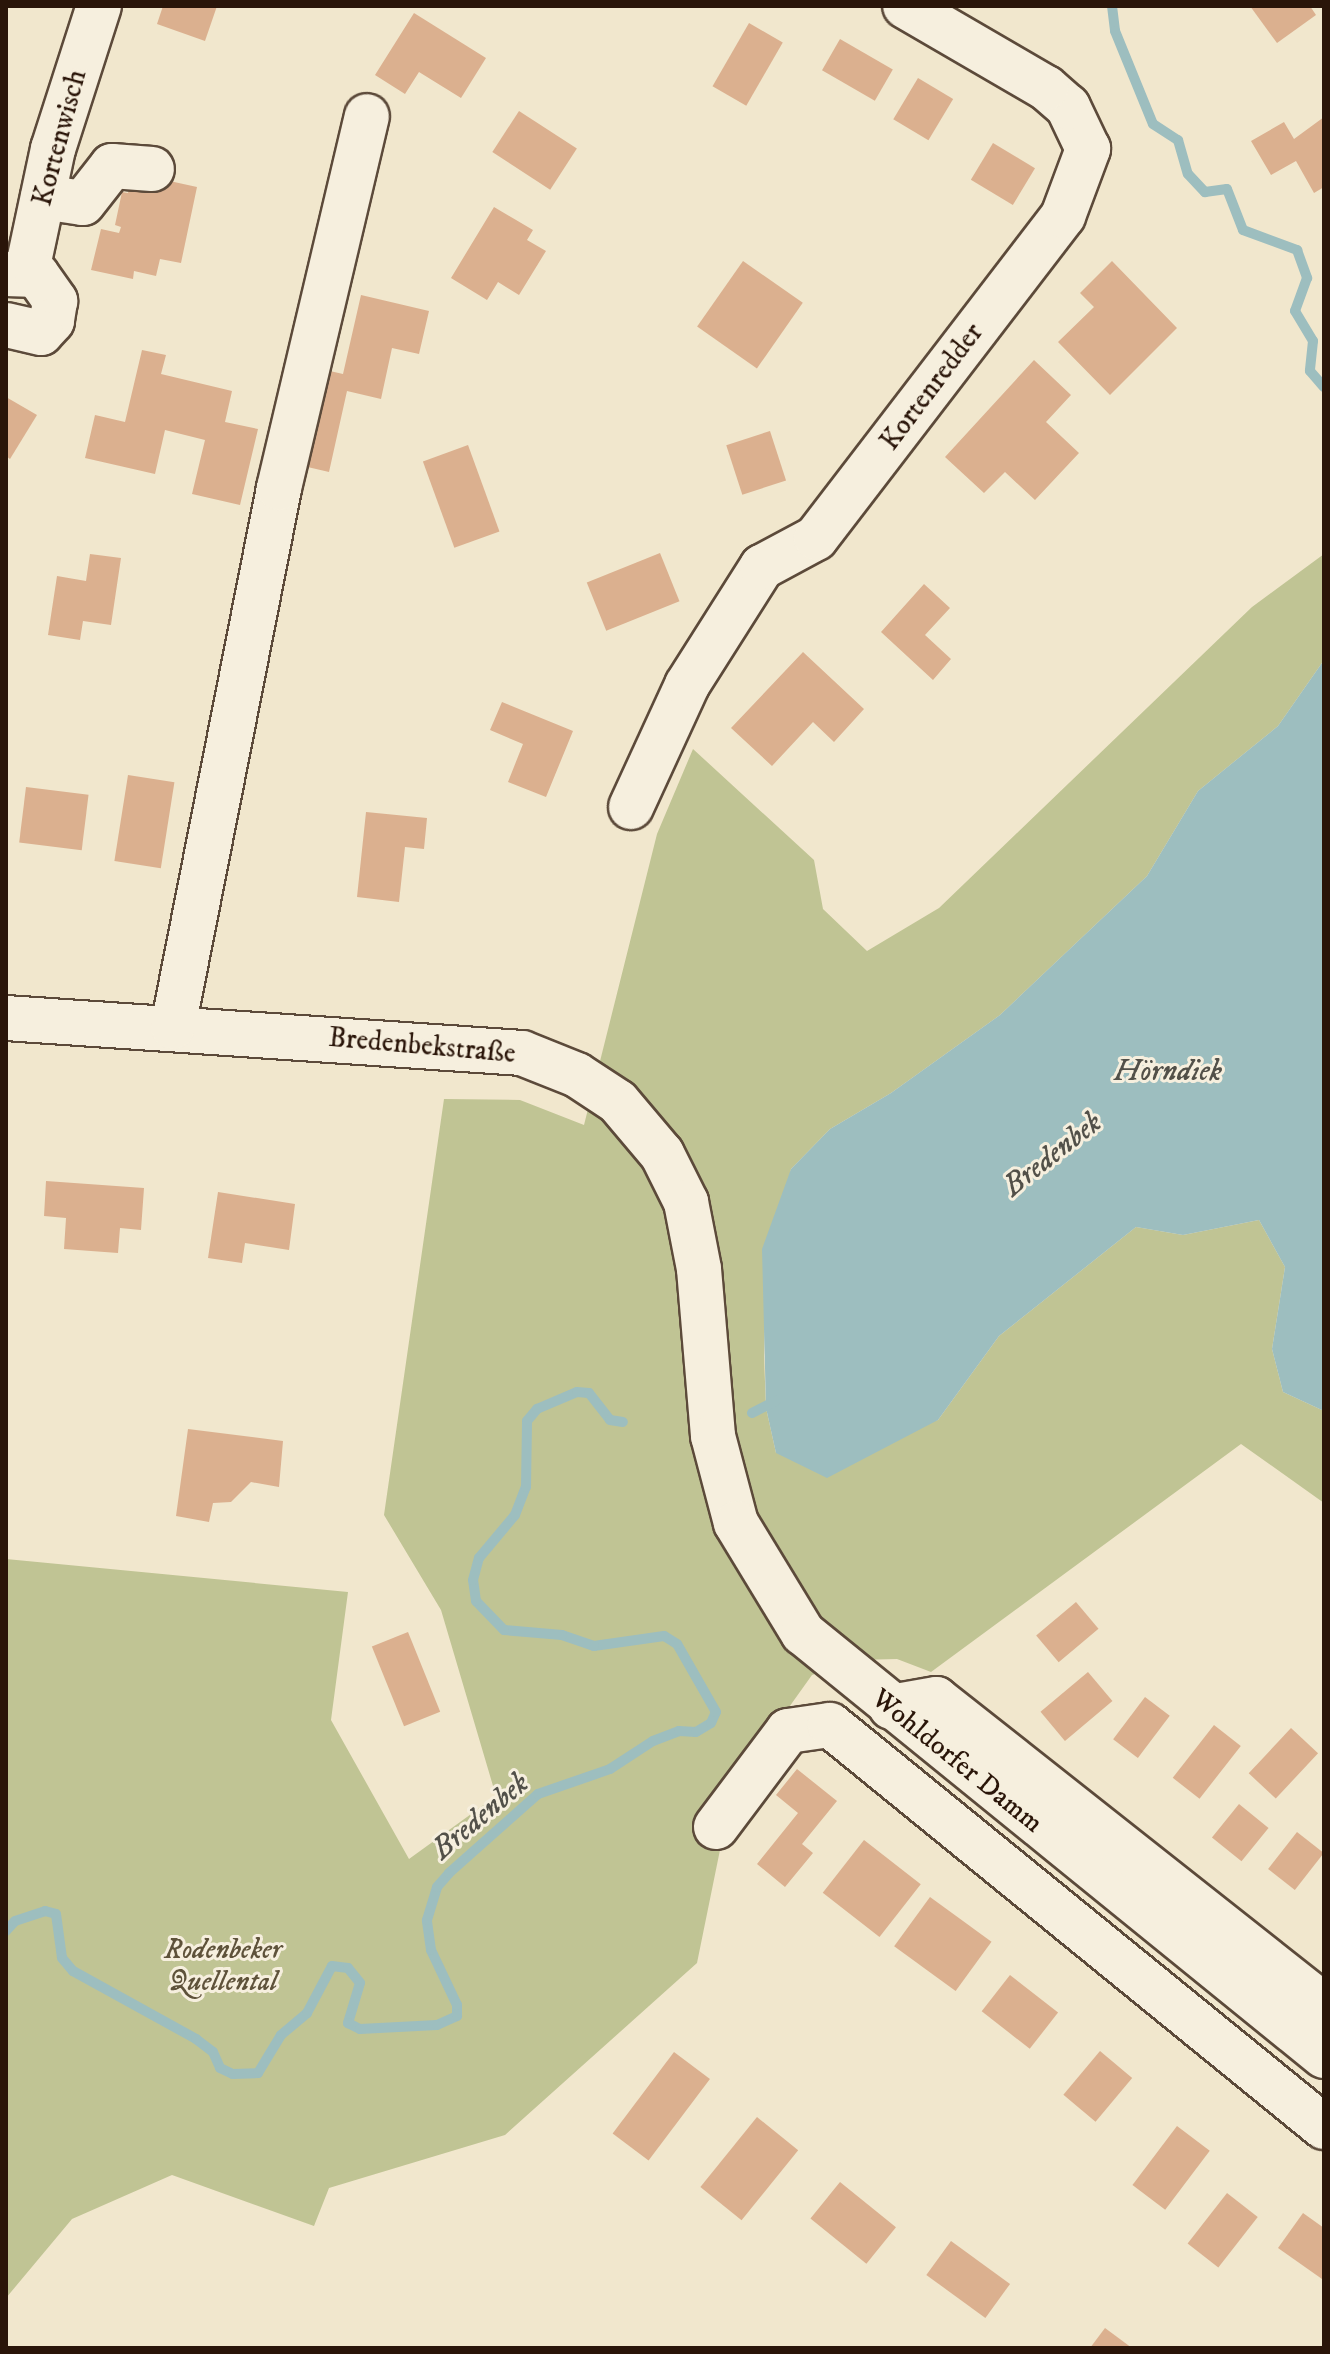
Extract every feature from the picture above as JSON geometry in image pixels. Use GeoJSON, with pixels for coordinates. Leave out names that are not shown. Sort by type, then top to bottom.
{"type":"FeatureCollection","features":[{"type":"Feature","properties":{"kind":"street","name":"Kortenwisch"},"geometry":{"type":"LineString","coordinates":[[6,325],[41,333],[52,321],[52,291],[16,272],[43,197],[99,6]]}},
{"type":"Feature","properties":{"kind":"street","name":"Kortenredder"},"geometry":{"type":"LineString","coordinates":[[631,807],[687,685],[762,567],[816,538],[1063,216],[1088,149],[1068,107],[1046,88],[905,6]]}},
{"type":"Feature","properties":{"kind":"street"},"geometry":{"type":"LineString","coordinates":[[173,1027],[279,488],[367,116]]}},
{"type":"Feature","properties":{"kind":"street"},"geometry":{"type":"LineString","coordinates":[[43,197],[83,203],[112,166],[152,169]]}},
{"type":"Feature","properties":{"kind":"street","name":"Bredenbekstraße"},"geometry":{"type":"LineString","coordinates":[[6,1018],[522,1053],[577,1075],[618,1102],[662,1154],[686,1202],[699,1269],[706,1384]]}},
{"type":"Feature","properties":{"kind":"street","name":"Wohldorfer Damm"},"geometry":{"type":"LineString","coordinates":[[706,1384],[713,1436],[736,1523],[803,1633],[1324,2056]]}},
{"type":"Feature","properties":{"kind":"street"},"geometry":{"type":"LineString","coordinates":[[891,1707],[936,1699],[1324,2005]]}},
{"type":"Feature","properties":{"kind":"street"},"geometry":{"type":"LineString","coordinates":[[716,1827],[788,1731],[830,1725],[1324,2127]]}},
{"type":"Feature","properties":{"kind":"green space","name":"Rodenbeker Quellental"},"geometry":{"type":"Polygon","coordinates":[[[1324,554],[1324,660],[1278,726],[1198,791],[1147,876],[1000,1015],[891,1093],[830,1129],[791,1169],[765,1307],[764,1356],[766,1408],[776,1453],[938,1420],[999,1336],[1136,1227],[1183,1235],[1259,1220],[1285,1267],[1272,1349],[1283,1392],[1324,1411],[1324,1503],[1241,1444],[931,1672],[897,1659],[855,1660],[812,1675],[702,1829],[721,1845],[697,1963],[505,2135],[329,2188],[314,2226],[172,2175],[72,2219],[6,2298],[6,1559],[348,1592],[331,1720],[409,1859],[496,1796],[441,1610],[384,1515],[444,1099],[520,1100],[584,1125],[657,834],[693,749],[814,860],[823,909],[867,951],[939,908],[1252,607],[1324,554]]]}},
{"type":"Feature","properties":{"kind":"water","name":"Hörndiek"},"geometry":{"type":"Polygon","coordinates":[[[1324,660],[1324,1411],[1283,1392],[1272,1349],[1285,1267],[1259,1220],[1183,1235],[1136,1227],[999,1336],[938,1420],[827,1478],[776,1453],[766,1408],[762,1249],[791,1169],[830,1129],[891,1093],[1000,1015],[1147,876],[1198,791],[1278,726],[1324,660]]]}},
{"type":"Feature","properties":{"kind":"building"},"geometry":{"type":"Polygon","coordinates":[[[163,6],[217,6],[205,41],[157,24],[163,6]]]}},
{"type":"Feature","properties":{"kind":"building"},"geometry":{"type":"Polygon","coordinates":[[[1250,6],[1310,6],[1316,15],[1277,43],[1250,6]]]}},
{"type":"Feature","properties":{"kind":"building"},"geometry":{"type":"Polygon","coordinates":[[[414,13],[486,58],[461,98],[419,72],[405,94],[375,75],[414,13]]]}},
{"type":"Feature","properties":{"kind":"building"},"geometry":{"type":"Polygon","coordinates":[[[749,23],[783,42],[746,106],[712,86],[749,23]]]}},
{"type":"Feature","properties":{"kind":"building"},"geometry":{"type":"Polygon","coordinates":[[[840,39],[893,70],[875,101],[822,70],[840,39]]]}},
{"type":"Feature","properties":{"kind":"building"},"geometry":{"type":"Polygon","coordinates":[[[918,78],[953,99],[928,140],[893,119],[918,78]]]}},
{"type":"Feature","properties":{"kind":"building"},"geometry":{"type":"Polygon","coordinates":[[[519,111],[577,149],[550,190],[492,152],[519,111]]]}},
{"type":"Feature","properties":{"kind":"building"},"geometry":{"type":"Polygon","coordinates":[[[1324,117],[1324,187],[1314,193],[1296,161],[1271,175],[1251,141],[1284,122],[1294,139],[1324,117]]]}},
{"type":"Feature","properties":{"kind":"building"},"geometry":{"type":"Polygon","coordinates":[[[993,143],[1035,168],[1013,205],[971,180],[993,143]]]}},
{"type":"Feature","properties":{"kind":"building"},"geometry":{"type":"Polygon","coordinates":[[[133,173],[197,187],[181,263],[160,259],[156,276],[134,271],[133,279],[91,270],[101,229],[119,233],[121,227],[115,225],[122,192],[128,193],[133,173]]]}},
{"type":"Feature","properties":{"kind":"building"},"geometry":{"type":"Polygon","coordinates":[[[494,207],[533,230],[527,240],[546,251],[519,295],[498,282],[487,300],[451,278],[494,207]]]}},
{"type":"Feature","properties":{"kind":"building"},"geometry":{"type":"Polygon","coordinates":[[[743,261],[803,303],[757,368],[697,327],[743,261]]]}},
{"type":"Feature","properties":{"kind":"building"},"geometry":{"type":"Polygon","coordinates":[[[1112,261],[1177,328],[1110,395],[1058,342],[1094,307],[1080,293],[1112,261]]]}},
{"type":"Feature","properties":{"kind":"building"},"geometry":{"type":"Polygon","coordinates":[[[361,295],[429,311],[419,354],[392,348],[381,399],[347,391],[329,472],[299,465],[321,369],[343,374],[361,295]]]}},
{"type":"Feature","properties":{"kind":"building"},"geometry":{"type":"Polygon","coordinates":[[[142,350],[166,355],[161,374],[232,391],[225,422],[258,429],[240,505],[192,494],[205,440],[165,430],[155,474],[85,458],[95,415],[125,422],[142,350]]]}},
{"type":"Feature","properties":{"kind":"building"},"geometry":{"type":"Polygon","coordinates":[[[1034,360],[1071,395],[1046,422],[1079,453],[1035,500],[1005,472],[984,493],[945,457],[1034,360]]]}},
{"type":"Feature","properties":{"kind":"building"},"geometry":{"type":"Polygon","coordinates":[[[6,397],[37,415],[10,459],[6,456],[6,397]]]}},
{"type":"Feature","properties":{"kind":"building"},"geometry":{"type":"Polygon","coordinates":[[[770,431],[786,480],[742,495],[726,445],[770,431]]]}},
{"type":"Feature","properties":{"kind":"building"},"geometry":{"type":"Polygon","coordinates":[[[468,445],[499,531],[454,548],[423,461],[468,445]]]}},
{"type":"Feature","properties":{"kind":"building"},"geometry":{"type":"Polygon","coordinates":[[[660,553],[679,601],[606,631],[587,583],[660,553]]]}},
{"type":"Feature","properties":{"kind":"building"},"geometry":{"type":"Polygon","coordinates":[[[90,554],[121,558],[111,625],[83,621],[80,640],[48,635],[57,576],[86,581],[90,554]]]}},
{"type":"Feature","properties":{"kind":"building"},"geometry":{"type":"Polygon","coordinates":[[[924,584],[950,608],[925,635],[951,659],[933,680],[881,632],[924,584]]]}},
{"type":"Feature","properties":{"kind":"building"},"geometry":{"type":"Polygon","coordinates":[[[803,652],[864,709],[834,742],[813,722],[772,766],[731,728],[803,652]]]}},
{"type":"Feature","properties":{"kind":"building"},"geometry":{"type":"Polygon","coordinates":[[[502,702],[573,731],[546,797],[508,782],[523,744],[490,730],[502,702]]]}},
{"type":"Feature","properties":{"kind":"building"},"geometry":{"type":"Polygon","coordinates":[[[128,775],[174,782],[161,868],[114,861],[128,775]]]}},
{"type":"Feature","properties":{"kind":"building"},"geometry":{"type":"Polygon","coordinates":[[[26,787],[89,795],[82,850],[19,843],[26,787]]]}},
{"type":"Feature","properties":{"kind":"building"},"geometry":{"type":"Polygon","coordinates":[[[366,812],[427,818],[424,849],[405,847],[399,902],[357,897],[366,812]]]}},
{"type":"Feature","properties":{"kind":"building"},"geometry":{"type":"Polygon","coordinates":[[[46,1181],[144,1188],[141,1230],[120,1228],[118,1253],[64,1249],[66,1218],[44,1216],[46,1181]]]}},
{"type":"Feature","properties":{"kind":"building"},"geometry":{"type":"Polygon","coordinates":[[[218,1192],[295,1204],[289,1250],[245,1243],[242,1263],[208,1258],[218,1192]]]}},
{"type":"Feature","properties":{"kind":"building"},"geometry":{"type":"Polygon","coordinates":[[[188,1429],[283,1441],[279,1487],[251,1482],[231,1502],[213,1503],[209,1522],[176,1516],[188,1429]]]}},
{"type":"Feature","properties":{"kind":"building"},"geometry":{"type":"Polygon","coordinates":[[[1076,1602],[1098,1629],[1059,1662],[1036,1635],[1076,1602]]]}},
{"type":"Feature","properties":{"kind":"building"},"geometry":{"type":"Polygon","coordinates":[[[408,1632],[440,1712],[404,1726],[372,1647],[408,1632]]]}},
{"type":"Feature","properties":{"kind":"building"},"geometry":{"type":"Polygon","coordinates":[[[1088,1672],[1112,1701],[1065,1741],[1041,1712],[1088,1672]]]}},
{"type":"Feature","properties":{"kind":"building"},"geometry":{"type":"Polygon","coordinates":[[[1145,1697],[1170,1716],[1138,1758],[1113,1739],[1145,1697]]]}},
{"type":"Feature","properties":{"kind":"building"},"geometry":{"type":"Polygon","coordinates":[[[1214,1725],[1241,1746],[1200,1799],[1173,1778],[1214,1725]]]}},
{"type":"Feature","properties":{"kind":"building"},"geometry":{"type":"Polygon","coordinates":[[[1291,1728],[1318,1753],[1276,1799],[1249,1773],[1291,1728]]]}},
{"type":"Feature","properties":{"kind":"building"},"geometry":{"type":"Polygon","coordinates":[[[797,1769],[837,1801],[802,1844],[813,1853],[785,1887],[757,1864],[798,1813],[776,1795],[797,1769]]]}},
{"type":"Feature","properties":{"kind":"building"},"geometry":{"type":"Polygon","coordinates":[[[1239,1804],[1269,1828],[1241,1861],[1212,1837],[1239,1804]]]}},
{"type":"Feature","properties":{"kind":"building"},"geometry":{"type":"Polygon","coordinates":[[[1297,1832],[1324,1853],[1295,1890],[1268,1869],[1297,1832]]]}},
{"type":"Feature","properties":{"kind":"building"},"geometry":{"type":"Polygon","coordinates":[[[864,1840],[921,1884],[879,1937],[823,1893],[864,1840]]]}},
{"type":"Feature","properties":{"kind":"building"},"geometry":{"type":"Polygon","coordinates":[[[930,1897],[991,1942],[956,1991],[894,1946],[930,1897]]]}},
{"type":"Feature","properties":{"kind":"building"},"geometry":{"type":"Polygon","coordinates":[[[1010,1975],[1058,2013],[1030,2049],[982,2011],[1010,1975]]]}},
{"type":"Feature","properties":{"kind":"building"},"geometry":{"type":"Polygon","coordinates":[[[1100,2051],[1132,2078],[1096,2122],[1063,2095],[1100,2051]]]}},
{"type":"Feature","properties":{"kind":"building"},"geometry":{"type":"Polygon","coordinates":[[[674,2052],[710,2079],[649,2161],[613,2133],[674,2052]]]}},
{"type":"Feature","properties":{"kind":"building"},"geometry":{"type":"Polygon","coordinates":[[[757,2117],[798,2150],[742,2220],[700,2187],[757,2117]]]}},
{"type":"Feature","properties":{"kind":"building"},"geometry":{"type":"Polygon","coordinates":[[[1177,2126],[1210,2151],[1165,2210],[1132,2185],[1177,2126]]]}},
{"type":"Feature","properties":{"kind":"building"},"geometry":{"type":"Polygon","coordinates":[[[840,2182],[896,2227],[866,2264],[810,2219],[840,2182]]]}},
{"type":"Feature","properties":{"kind":"building"},"geometry":{"type":"Polygon","coordinates":[[[1227,2193],[1258,2217],[1218,2267],[1188,2243],[1227,2193]]]}},
{"type":"Feature","properties":{"kind":"building"},"geometry":{"type":"Polygon","coordinates":[[[1303,2213],[1324,2228],[1322,2279],[1278,2248],[1303,2213]]]}},
{"type":"Feature","properties":{"kind":"building"},"geometry":{"type":"Polygon","coordinates":[[[951,2241],[1010,2284],[985,2318],[926,2275],[951,2241]]]}},
{"type":"Feature","properties":{"kind":"building"},"geometry":{"type":"Polygon","coordinates":[[[1105,2328],[1132,2348],[1090,2348],[1105,2328]]]}},
{"type":"Feature","properties":{"kind":"waterway"},"geometry":{"type":"LineString","coordinates":[[1112,6],[1115,31],[1153,124],[1178,140],[1188,174],[1205,192],[1227,189],[1243,230],[1297,250],[1307,278],[1295,311],[1313,341],[1310,371],[1324,387]]}},
{"type":"Feature","properties":{"kind":"waterway","name":"Bredenbek"},"geometry":{"type":"LineString","coordinates":[[6,1931],[15,1921],[45,1911],[56,1914],[62,1958],[73,1971],[196,2039],[213,2052],[220,2068],[233,2074],[258,2073],[281,2035],[307,2013],[332,1966],[348,1968],[360,1983],[348,2023],[360,2029],[437,2025],[457,2016],[457,2005],[431,1950],[427,1920],[437,1887],[538,1794],[610,1769],[653,1741],[679,1731],[696,1732],[711,1723],[716,1712],[677,1644],[664,1636],[594,1646],[562,1635],[504,1630],[476,1601],[473,1580],[479,1558],[515,1515],[526,1487],[527,1421],[537,1409],[577,1392],[589,1393],[610,1420],[623,1422]]}},
{"type":"Feature","properties":{"kind":"waterway","name":"Bredenbek"},"geometry":{"type":"LineString","coordinates":[[752,1413],[776,1401]]}}]}
